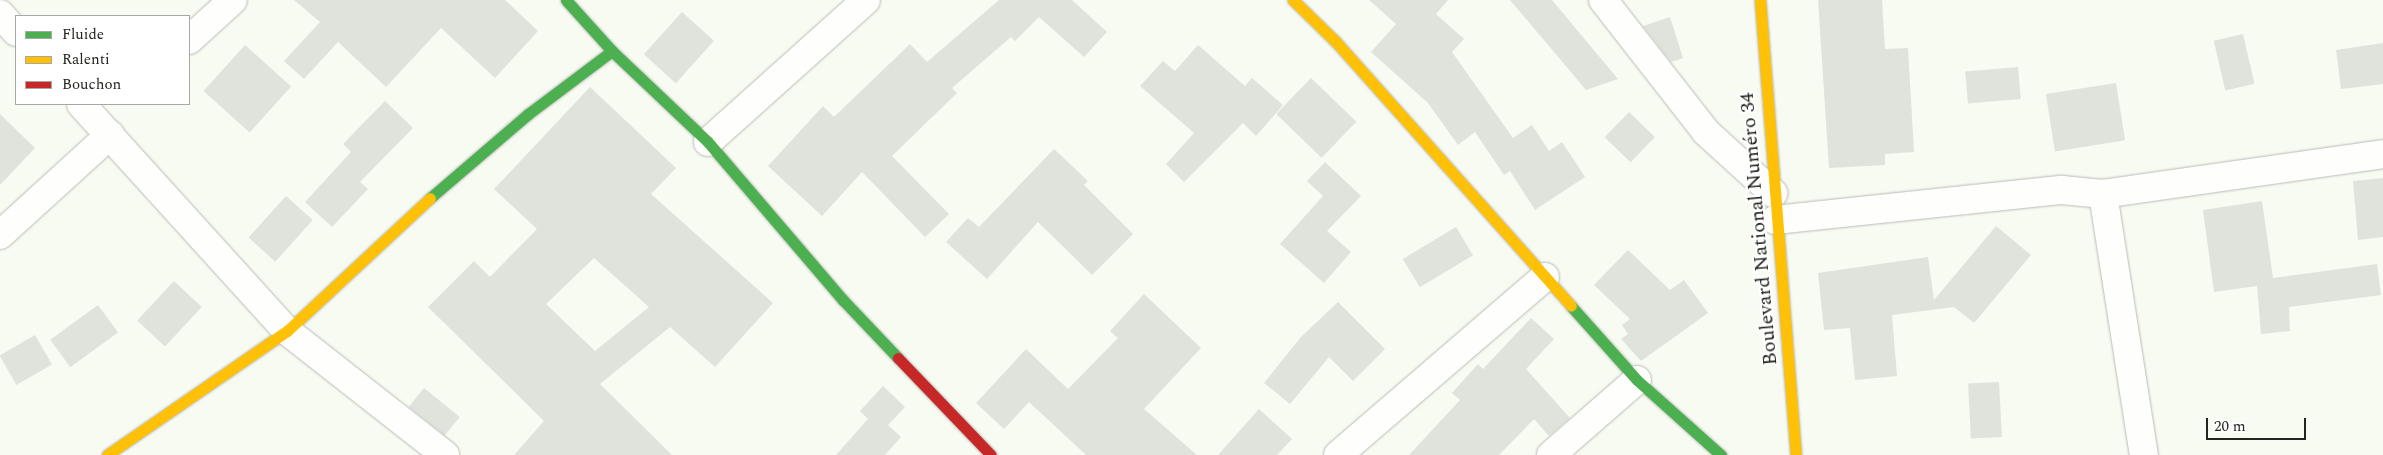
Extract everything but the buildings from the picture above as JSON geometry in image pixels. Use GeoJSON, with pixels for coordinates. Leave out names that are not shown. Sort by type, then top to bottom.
{"type":"FeatureCollection","features":[{"type":"Feature","properties":{"kind":"street"},"geometry":{"type":"LineString","coordinates":[[190,39],[233,0]]}},
{"type":"Feature","properties":{"kind":"street"},"geometry":{"type":"LineString","coordinates":[[566,0],[612,51],[708,142],[843,300],[990,455]]}},
{"type":"Feature","properties":{"kind":"street"},"geometry":{"type":"LineString","coordinates":[[708,142],[866,0]]}},
{"type":"Feature","properties":{"kind":"street"},"geometry":{"type":"LineString","coordinates":[[1294,0],[1336,42],[1637,380],[1721,455]]}},
{"type":"Feature","properties":{"kind":"street"},"geometry":{"type":"LineString","coordinates":[[1603,0],[1706,132],[1773,193]]}},
{"type":"Feature","properties":{"kind":"street","name":"Boulevard National Numéro 34"},"geometry":{"type":"LineString","coordinates":[[1760,0],[1775,220],[1796,455]]}},
{"type":"Feature","properties":{"kind":"street"},"geometry":{"type":"LineString","coordinates":[[0,14],[15,31]]}},
{"type":"Feature","properties":{"kind":"street"},"geometry":{"type":"LineString","coordinates":[[107,455],[287,331],[452,178],[528,114],[612,51]]}},
{"type":"Feature","properties":{"kind":"street"},"geometry":{"type":"LineString","coordinates":[[93,108],[110,135],[287,331],[445,455]]}},
{"type":"Feature","properties":{"kind":"street"},"geometry":{"type":"LineString","coordinates":[[0,235],[110,135]]}},
{"type":"Feature","properties":{"kind":"street"},"geometry":{"type":"LineString","coordinates":[[1775,220],[2062,190],[2103,194],[2383,154]]}},
{"type":"Feature","properties":{"kind":"street"},"geometry":{"type":"LineString","coordinates":[[2103,194],[2144,455]]}},
{"type":"Feature","properties":{"kind":"street"},"geometry":{"type":"LineString","coordinates":[[1338,455],[1545,277]]}},
{"type":"Feature","properties":{"kind":"street"},"geometry":{"type":"LineString","coordinates":[[1551,455],[1637,380]]}},
{"type":"Feature","properties":{"kind":"traffic: fast"},"geometry":{"type":"LineString","coordinates":[[566,0],[612,51],[708,142],[843,300],[898,358]]}},
{"type":"Feature","properties":{"kind":"traffic: fast"},"geometry":{"type":"LineString","coordinates":[[430,198],[528,114],[612,51]]}},
{"type":"Feature","properties":{"kind":"traffic: fast"},"geometry":{"type":"LineString","coordinates":[[1571,306],[1637,380],[1721,455]]}},
{"type":"Feature","properties":{"kind":"traffic: slow"},"geometry":{"type":"LineString","coordinates":[[1293,0],[1336,42],[1571,306]]}},
{"type":"Feature","properties":{"kind":"traffic: slow"},"geometry":{"type":"LineString","coordinates":[[1760,0],[1796,455]]}},
{"type":"Feature","properties":{"kind":"traffic: slow"},"geometry":{"type":"LineString","coordinates":[[107,455],[287,331],[430,198]]}},
{"type":"Feature","properties":{"kind":"traffic: jam"},"geometry":{"type":"LineString","coordinates":[[898,358],[991,455]]}}]}
